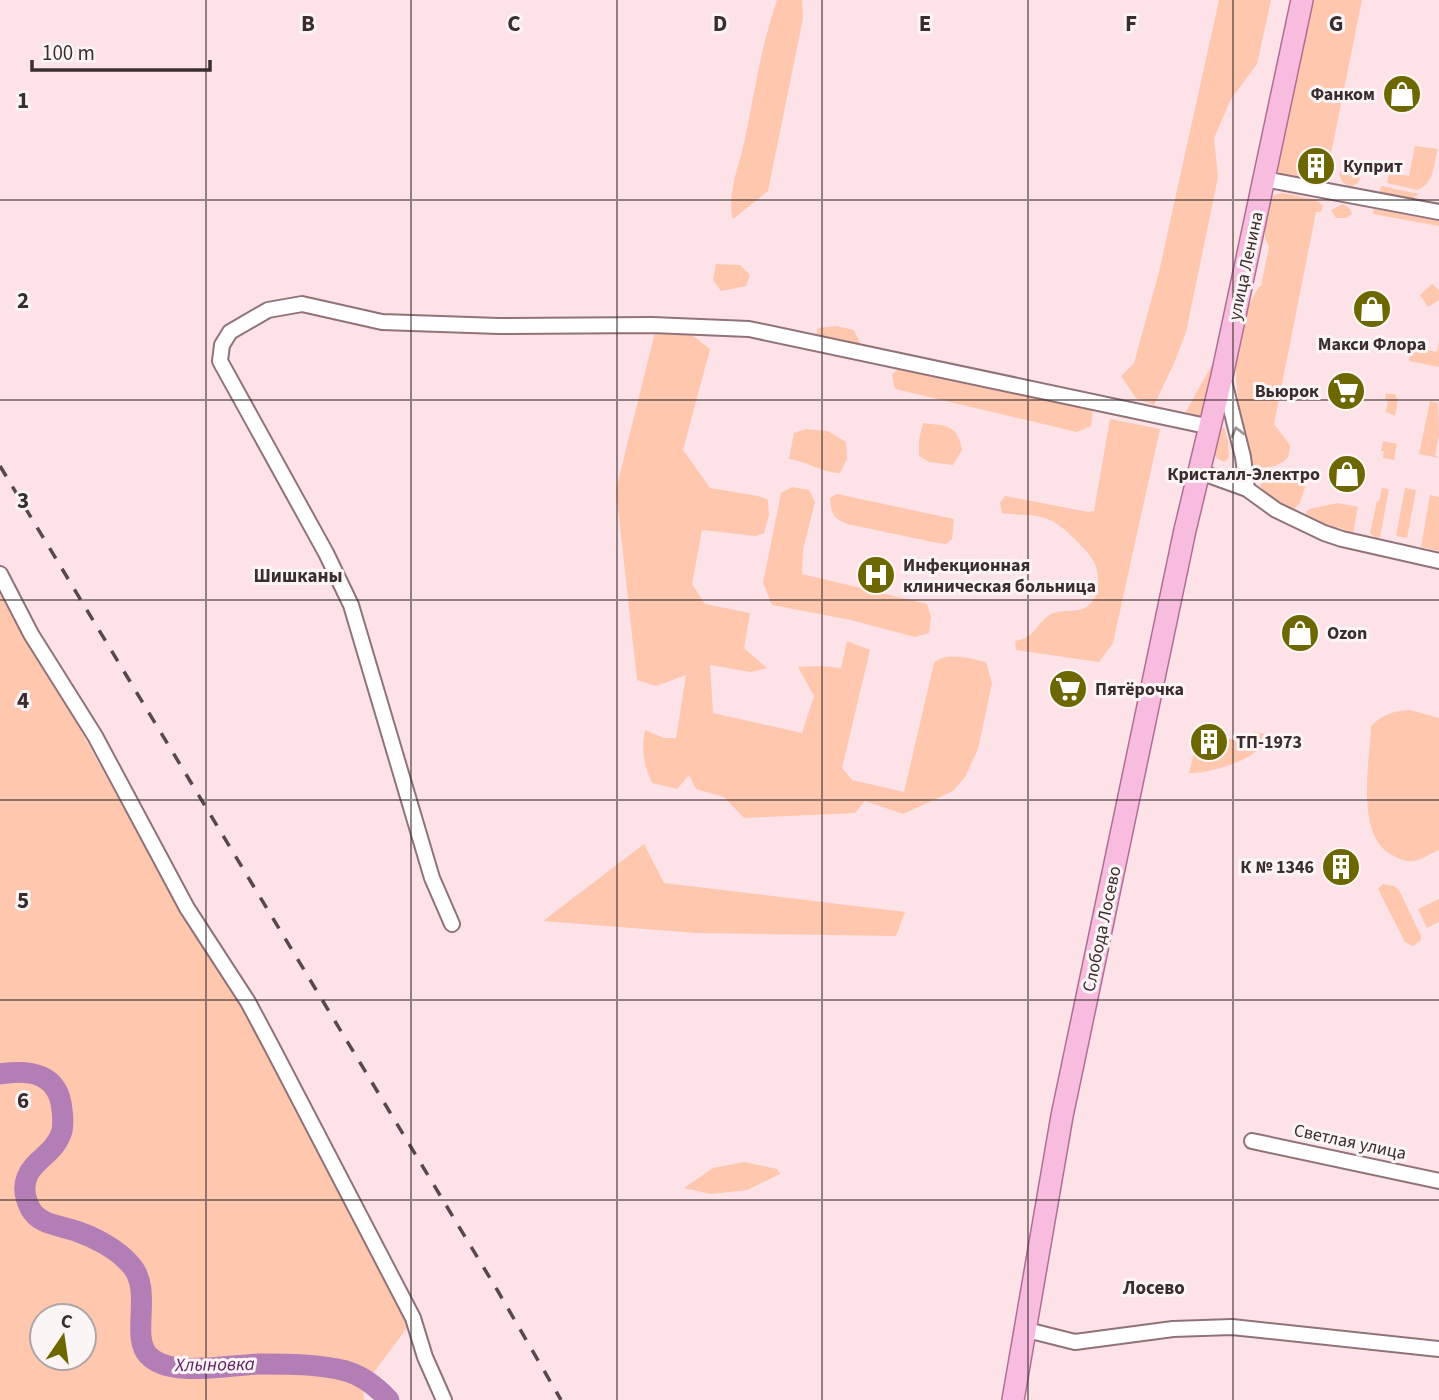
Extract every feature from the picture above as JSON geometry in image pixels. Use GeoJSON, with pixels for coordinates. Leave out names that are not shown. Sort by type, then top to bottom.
{"type":"FeatureCollection","features":[{"type":"Feature","properties":{"kind":"main road","name":"улица Ленина"},"geometry":{"type":"LineString","coordinates":[[1185,530],[1223,376],[1302,0]]}},
{"type":"Feature","properties":{"kind":"main road","name":"Слобода Лосево"},"geometry":{"type":"LineString","coordinates":[[1013,1400],[1059,1129],[1185,530]]}},
{"type":"Feature","properties":{"kind":"street"},"geometry":{"type":"LineString","coordinates":[[1264,179],[1439,212]]}},
{"type":"Feature","properties":{"kind":"street"},"geometry":{"type":"LineString","coordinates":[[452,924],[432,878],[351,605],[326,553],[220,361],[222,345],[230,332],[268,310],[302,304],[382,322],[499,326],[652,325],[749,329],[1211,427]]}},
{"type":"Feature","properties":{"kind":"street"},"geometry":{"type":"LineString","coordinates":[[1223,376],[1243,457],[1247,489]]}},
{"type":"Feature","properties":{"kind":"street"},"geometry":{"type":"LineString","coordinates":[[1200,472],[1247,489],[1276,510],[1324,533],[1439,561]]}},
{"type":"Feature","properties":{"kind":"street"},"geometry":{"type":"LineString","coordinates":[[0,574],[31,634],[95,736],[187,908],[248,1002],[272,1046],[413,1318],[425,1357],[444,1400]]}},
{"type":"Feature","properties":{"kind":"street","name":"Светлая улица"},"geometry":{"type":"LineString","coordinates":[[1252,1141],[1439,1181]]}},
{"type":"Feature","properties":{"kind":"street"},"geometry":{"type":"LineString","coordinates":[[1023,1329],[1075,1342],[1173,1329],[1232,1327],[1439,1349]]}},
{"type":"Feature","properties":{"kind":"shaded area"},"geometry":{"type":"Polygon","coordinates":[[[777,0],[802,0],[803,18],[768,191],[733,219],[732,189],[762,52],[777,0]]]}},
{"type":"Feature","properties":{"kind":"shaded area"},"geometry":{"type":"Polygon","coordinates":[[[1219,0],[1271,0],[1257,64],[1231,99],[1214,138],[1218,177],[1186,332],[1154,405],[1136,398],[1121,376],[1134,363],[1159,272],[1219,0]]]}},
{"type":"Feature","properties":{"kind":"shaded area"},"geometry":{"type":"Polygon","coordinates":[[[1308,0],[1362,0],[1328,168],[1331,176],[1329,181],[1324,183],[1283,175],[1278,172],[1276,166],[1308,0]]]}},
{"type":"Feature","properties":{"kind":"shaded area"},"geometry":{"type":"Polygon","coordinates":[[[1415,146],[1438,149],[1427,183],[1417,190],[1387,183],[1389,173],[1409,176],[1415,146]]]}},
{"type":"Feature","properties":{"kind":"shaded area"},"geometry":{"type":"Polygon","coordinates":[[[1340,171],[1361,176],[1358,183],[1352,186],[1344,183],[1340,171]]]}},
{"type":"Feature","properties":{"kind":"shaded area"},"geometry":{"type":"Polygon","coordinates":[[[1381,186],[1419,194],[1412,199],[1380,192],[1381,186]]]}},
{"type":"Feature","properties":{"kind":"shaded area"},"geometry":{"type":"Polygon","coordinates":[[[1283,193],[1316,200],[1323,206],[1321,212],[1316,212],[1274,424],[1290,445],[1289,453],[1280,463],[1264,468],[1251,463],[1237,391],[1236,354],[1243,318],[1261,286],[1269,247],[1265,238],[1265,217],[1269,198],[1283,193]]]}},
{"type":"Feature","properties":{"kind":"shaded area"},"geometry":{"type":"Polygon","coordinates":[[[1343,204],[1352,214],[1346,218],[1336,218],[1331,210],[1343,204]]]}},
{"type":"Feature","properties":{"kind":"shaded area"},"geometry":{"type":"Polygon","coordinates":[[[1374,209],[1439,221],[1439,226],[1373,214],[1374,209]]]}},
{"type":"Feature","properties":{"kind":"shaded area"},"geometry":{"type":"Polygon","coordinates":[[[716,264],[740,265],[750,275],[746,286],[721,291],[713,280],[716,264]]]}},
{"type":"Feature","properties":{"kind":"shaded area"},"geometry":{"type":"Polygon","coordinates":[[[1432,284],[1439,290],[1439,300],[1428,307],[1420,295],[1432,284]]]}},
{"type":"Feature","properties":{"kind":"shaded area"},"geometry":{"type":"Polygon","coordinates":[[[836,326],[854,330],[860,343],[840,344],[816,337],[818,328],[836,326]]]}},
{"type":"Feature","properties":{"kind":"shaded area"},"geometry":{"type":"Polygon","coordinates":[[[687,331],[710,349],[683,450],[710,488],[768,500],[769,515],[764,533],[756,536],[702,530],[692,584],[705,604],[750,613],[744,648],[767,668],[751,672],[710,665],[713,713],[802,733],[814,696],[798,667],[841,668],[847,641],[870,650],[842,768],[852,780],[904,792],[934,663],[946,657],[986,662],[992,683],[978,749],[965,777],[953,791],[903,814],[865,801],[855,813],[744,818],[724,797],[696,789],[689,775],[677,789],[652,783],[644,757],[645,730],[664,738],[676,738],[686,675],[656,686],[637,680],[616,490],[655,332],[687,331]]]}},
{"type":"Feature","properties":{"kind":"shaded area"},"geometry":{"type":"Polygon","coordinates":[[[1439,342],[1439,367],[1409,361],[1411,347],[1437,352],[1439,342]]]}},
{"type":"Feature","properties":{"kind":"shaded area"},"geometry":{"type":"Polygon","coordinates":[[[1214,361],[1201,422],[1182,419],[1214,361]]]}},
{"type":"Feature","properties":{"kind":"shaded area"},"geometry":{"type":"Polygon","coordinates":[[[899,367],[1093,409],[1091,426],[1077,432],[895,389],[892,375],[899,367]]]}},
{"type":"Feature","properties":{"kind":"shaded area"},"geometry":{"type":"Polygon","coordinates":[[[1386,393],[1396,395],[1398,399],[1395,416],[1386,412],[1386,393]]]}},
{"type":"Feature","properties":{"kind":"shaded area"},"geometry":{"type":"Polygon","coordinates":[[[1438,399],[1439,435],[1435,455],[1439,458],[1419,454],[1430,401],[1437,403],[1438,399]]]}},
{"type":"Feature","properties":{"kind":"shaded area"},"geometry":{"type":"Polygon","coordinates":[[[1110,419],[1160,429],[1113,643],[1099,662],[1016,650],[1015,641],[1031,634],[1048,616],[1080,610],[1089,605],[1096,595],[1098,577],[1090,555],[1060,526],[1038,516],[1002,513],[1000,503],[1005,496],[1094,511],[1110,419]]]}},
{"type":"Feature","properties":{"kind":"shaded area"},"geometry":{"type":"Polygon","coordinates":[[[923,423],[945,426],[957,435],[962,450],[953,465],[929,462],[919,456],[923,423]]]}},
{"type":"Feature","properties":{"kind":"shaded area"},"geometry":{"type":"Polygon","coordinates":[[[1224,427],[1229,458],[1224,462],[1216,458],[1214,451],[1218,431],[1224,427]]]}},
{"type":"Feature","properties":{"kind":"shaded area"},"geometry":{"type":"Polygon","coordinates":[[[806,429],[828,431],[846,442],[847,459],[840,473],[789,459],[794,433],[806,429]]]}},
{"type":"Feature","properties":{"kind":"shaded area"},"geometry":{"type":"Polygon","coordinates":[[[1383,441],[1397,444],[1394,460],[1383,458],[1383,441]]]}},
{"type":"Feature","properties":{"kind":"shaded area"},"geometry":{"type":"Polygon","coordinates":[[[1280,474],[1306,484],[1300,503],[1293,510],[1273,502],[1260,485],[1269,477],[1280,474]]]}},
{"type":"Feature","properties":{"kind":"shaded area"},"geometry":{"type":"Polygon","coordinates":[[[792,487],[809,490],[815,502],[803,550],[802,574],[927,604],[931,617],[929,633],[915,637],[851,620],[772,605],[763,583],[781,493],[792,487]]]}},
{"type":"Feature","properties":{"kind":"shaded area"},"geometry":{"type":"Polygon","coordinates":[[[1382,488],[1389,489],[1380,537],[1376,538],[1370,533],[1382,488]]]}},
{"type":"Feature","properties":{"kind":"shaded area"},"geometry":{"type":"Polygon","coordinates":[[[1405,488],[1416,490],[1407,538],[1396,536],[1405,488]]]}},
{"type":"Feature","properties":{"kind":"shaded area"},"geometry":{"type":"Polygon","coordinates":[[[837,494],[954,519],[952,539],[946,544],[847,524],[832,512],[830,498],[837,494]]]}},
{"type":"Feature","properties":{"kind":"shaded area"},"geometry":{"type":"Polygon","coordinates":[[[1430,495],[1439,497],[1439,551],[1421,547],[1430,495]]]}},
{"type":"Feature","properties":{"kind":"shaded area"},"geometry":{"type":"Polygon","coordinates":[[[1338,503],[1358,507],[1353,534],[1307,517],[1306,512],[1309,509],[1338,503]]]}},
{"type":"Feature","properties":{"kind":"shaded area"},"geometry":{"type":"Polygon","coordinates":[[[0,584],[146,849],[235,990],[409,1325],[363,1387],[364,1400],[0,1400],[0,584]]]}},
{"type":"Feature","properties":{"kind":"shaded area"},"geometry":{"type":"Polygon","coordinates":[[[1410,710],[1439,718],[1439,850],[1411,861],[1397,857],[1381,847],[1373,833],[1367,798],[1371,726],[1389,714],[1410,710]]]}},
{"type":"Feature","properties":{"kind":"shaded area"},"geometry":{"type":"Polygon","coordinates":[[[1255,732],[1273,736],[1272,744],[1265,745],[1248,757],[1227,766],[1189,773],[1194,753],[1221,758],[1225,738],[1253,743],[1255,732]]]}},
{"type":"Feature","properties":{"kind":"shaded area"},"geometry":{"type":"Polygon","coordinates":[[[644,844],[664,883],[905,912],[896,936],[696,933],[543,921],[644,844]]]}},
{"type":"Feature","properties":{"kind":"shaded area"},"geometry":{"type":"Polygon","coordinates":[[[1383,884],[1399,890],[1421,936],[1421,940],[1413,946],[1405,942],[1378,889],[1383,884]]]}},
{"type":"Feature","properties":{"kind":"shaded area"},"geometry":{"type":"Polygon","coordinates":[[[1439,899],[1439,922],[1427,928],[1418,909],[1439,899]]]}},
{"type":"Feature","properties":{"kind":"shaded area"},"geometry":{"type":"Polygon","coordinates":[[[744,1162],[777,1169],[780,1174],[747,1190],[711,1194],[684,1188],[713,1168],[744,1162]]]}},
{"type":"Feature","properties":{"kind":"waterway","name":"Хлыновка"},"geometry":{"type":"LineString","coordinates":[[0,1074],[32,1074],[49,1081],[55,1088],[62,1110],[62,1131],[55,1145],[30,1171],[25,1189],[27,1200],[39,1218],[98,1240],[119,1253],[130,1264],[137,1274],[140,1286],[141,1336],[148,1355],[171,1367],[271,1364],[336,1369],[364,1379],[389,1400]]}},
{"type":"Feature","properties":{"kind":"railway"},"geometry":{"type":"LineString","coordinates":[[0,466],[561,1400]]}},
{"type":"Feature","properties":{"kind":"place","name":"Фанком"},"geometry":{"type":"Point","coordinates":[1402,94]}},
{"type":"Feature","properties":{"kind":"place","name":"Куприт"},"geometry":{"type":"Point","coordinates":[1316,166]}},
{"type":"Feature","properties":{"kind":"place","name":"Макси Флора"},"geometry":{"type":"Point","coordinates":[1372,309]}},
{"type":"Feature","properties":{"kind":"place","name":"Вьюрок"},"geometry":{"type":"Point","coordinates":[1346,391]}},
{"type":"Feature","properties":{"kind":"place","name":"Кристалл-Электро"},"geometry":{"type":"Point","coordinates":[1347,474]}},
{"type":"Feature","properties":{"kind":"place","name":"Инфекционная клиническая больница"},"geometry":{"type":"Point","coordinates":[876,575]}},
{"type":"Feature","properties":{"kind":"place","name":"Ozon"},"geometry":{"type":"Point","coordinates":[1300,633]}},
{"type":"Feature","properties":{"kind":"place","name":"Пятёрочка"},"geometry":{"type":"Point","coordinates":[1068,689]}},
{"type":"Feature","properties":{"kind":"place","name":"ТП-1973"},"geometry":{"type":"Point","coordinates":[1209,742]}},
{"type":"Feature","properties":{"kind":"place","name":"К № 1346"},"geometry":{"type":"Point","coordinates":[1341,867]}},
{"type":"Feature","properties":{"kind":"district","name":"Шишканы"},"geometry":{"type":"Point","coordinates":[298,576]}},
{"type":"Feature","properties":{"kind":"district","name":"Лосево"},"geometry":{"type":"Point","coordinates":[1154,1288]}}]}
